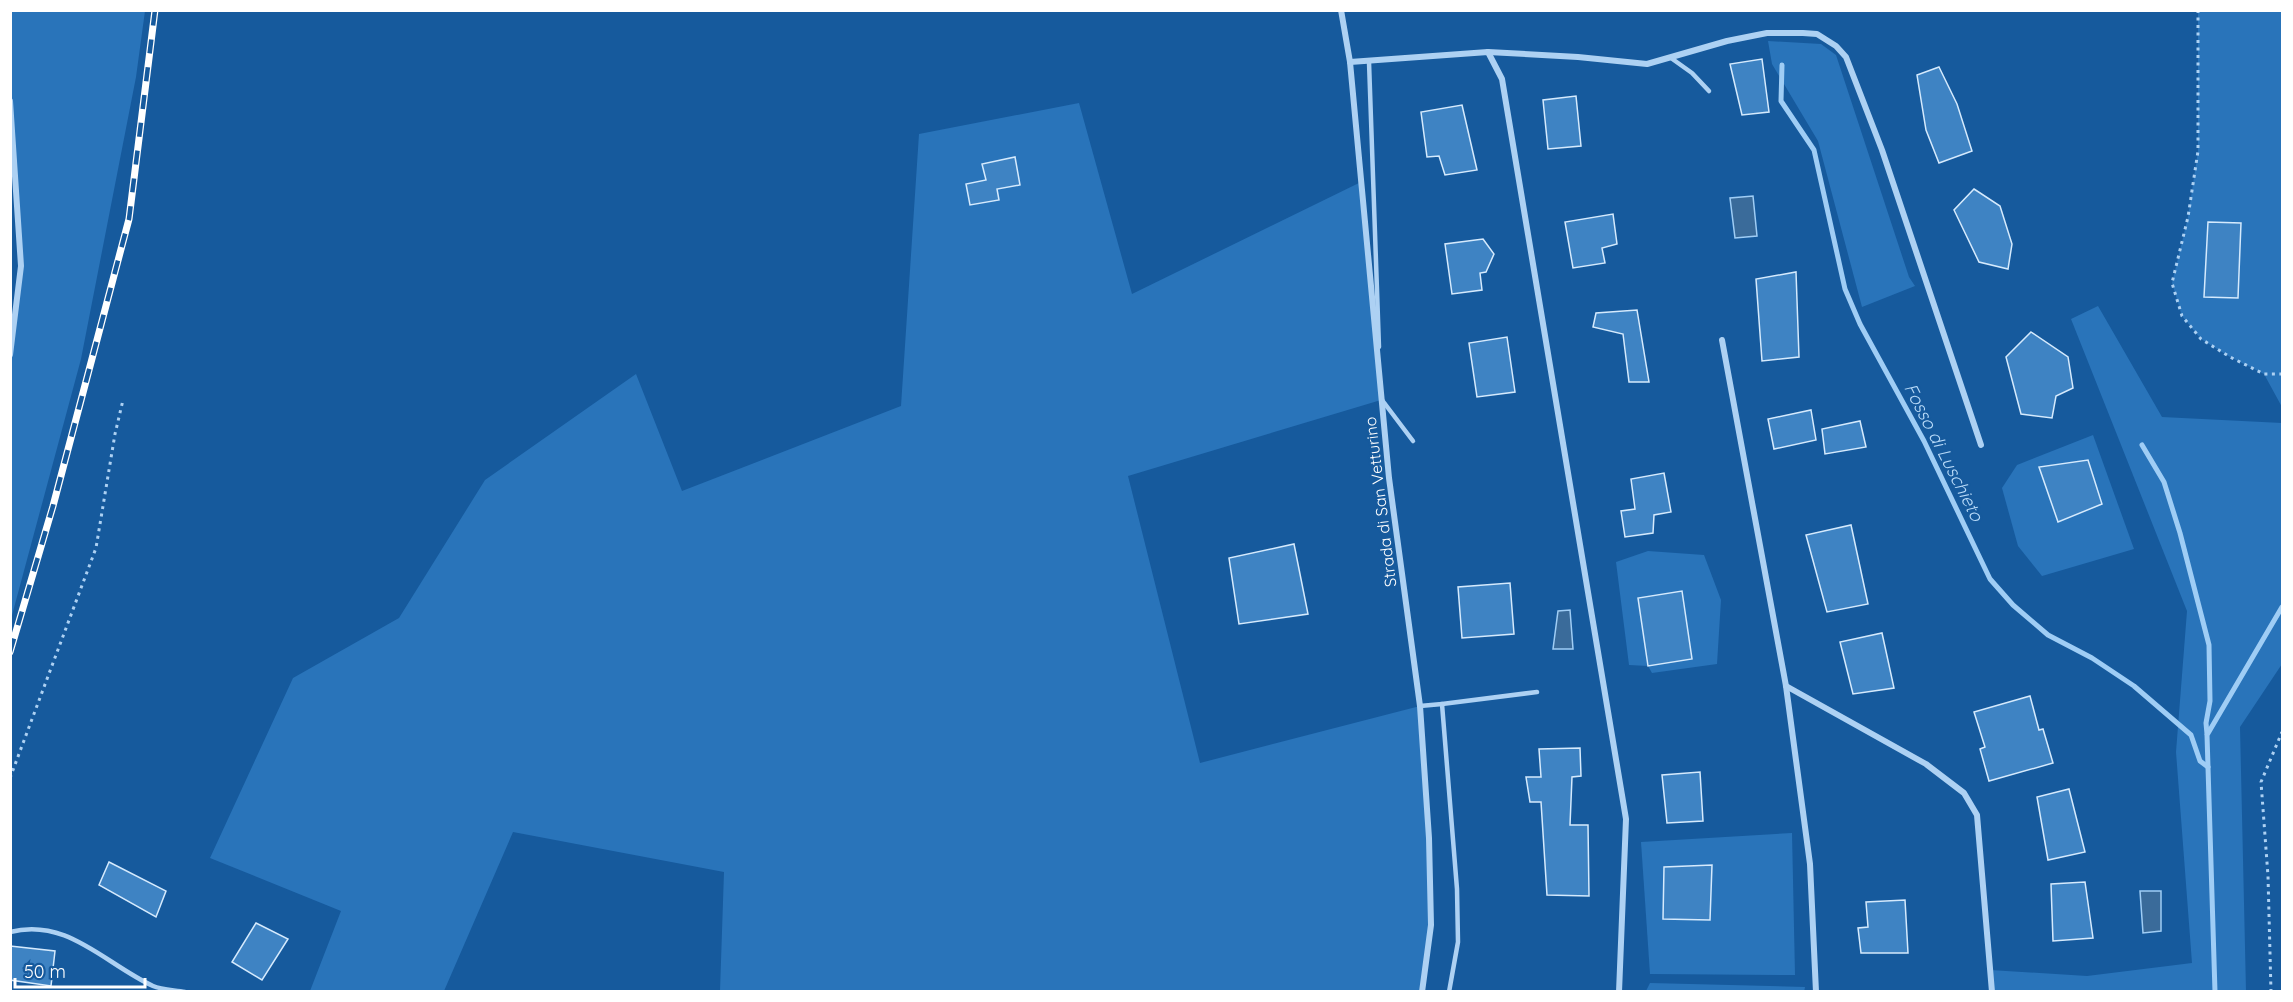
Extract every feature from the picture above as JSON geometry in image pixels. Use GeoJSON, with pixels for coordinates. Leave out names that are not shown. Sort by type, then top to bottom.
{"type":"FeatureCollection","features":[{"type":"Feature","properties":{"kind":"street","name":"Strada di San Vetturino"},"geometry":{"type":"LineString","coordinates":[[1341,10],[1350,62],[1389,478],[1420,706],[1429,838],[1431,926],[1422,992]]}},
{"type":"Feature","properties":{"kind":"street"},"geometry":{"type":"LineString","coordinates":[[1350,62],[1488,52],[1647,64],[1727,41],[1767,33],[1816,34],[1836,46],[1846,57],[1882,150],[1982,445]]}},
{"type":"Feature","properties":{"kind":"street"},"geometry":{"type":"LineString","coordinates":[[1488,52],[1502,79],[1626,819],[1619,992]]}},
{"type":"Feature","properties":{"kind":"street"},"geometry":{"type":"LineString","coordinates":[[10,101],[21,266],[10,355]]}},
{"type":"Feature","properties":{"kind":"street"},"geometry":{"type":"LineString","coordinates":[[1722,340],[1786,686],[1810,864],[1816,992]]}},
{"type":"Feature","properties":{"kind":"street"},"geometry":{"type":"LineString","coordinates":[[1786,686],[1926,764],[1964,794],[1977,815],[1992,992]]}},
{"type":"Feature","properties":{"kind":"lane"},"geometry":{"type":"LineString","coordinates":[[1670,57],[1692,73],[1709,91]]}},
{"type":"Feature","properties":{"kind":"lane"},"geometry":{"type":"LineString","coordinates":[[1369,62],[1381,400],[1413,441]]}},
{"type":"Feature","properties":{"kind":"lane"},"geometry":{"type":"LineString","coordinates":[[1420,706],[1537,692]]}},
{"type":"Feature","properties":{"kind":"lane"},"geometry":{"type":"LineString","coordinates":[[1442,704],[1457,889],[1458,942],[1449,992]]}},
{"type":"Feature","properties":{"kind":"lane"},"geometry":{"type":"LineString","coordinates":[[10,932],[40,928],[66,935],[155,987],[185,992]]}},
{"type":"Feature","properties":{"kind":"path"},"geometry":{"type":"LineString","coordinates":[[2198,10],[2198,151],[2188,217],[2172,283],[2182,316],[2201,339],[2264,374],[2283,374]]}},
{"type":"Feature","properties":{"kind":"path"},"geometry":{"type":"LineString","coordinates":[[10,778],[96,548],[123,400]]}},
{"type":"Feature","properties":{"kind":"path"},"geometry":{"type":"LineString","coordinates":[[2271,992],[2268,876],[2261,782],[2283,732]]}},
{"type":"Feature","properties":{"kind":"shaded area"},"geometry":{"type":"Polygon","coordinates":[[[11,11],[145,11],[136,77],[81,359],[11,619],[10,355],[21,266],[11,101],[11,11]]]}},
{"type":"Feature","properties":{"kind":"shaded area"},"geometry":{"type":"Polygon","coordinates":[[[2198,11],[2282,11],[2282,407],[2264,374],[2201,339],[2182,316],[2172,283],[2188,217],[2198,151],[2198,11]]]}},
{"type":"Feature","properties":{"kind":"shaded area"},"geometry":{"type":"Polygon","coordinates":[[[1768,41],[1821,44],[1836,55],[1909,277],[1915,286],[1862,307],[1818,141],[1772,64],[1768,41]]]}},
{"type":"Feature","properties":{"kind":"shaded area"},"geometry":{"type":"Polygon","coordinates":[[[1079,103],[1132,294],[1361,182],[1381,400],[1128,476],[1200,763],[1420,706],[1431,925],[1422,991],[720,991],[724,872],[513,832],[444,991],[310,991],[341,911],[210,858],[293,678],[399,618],[485,480],[636,374],[682,491],[901,406],[919,134],[1079,103]]]}},
{"type":"Feature","properties":{"kind":"shaded area"},"geometry":{"type":"Polygon","coordinates":[[[1753,196],[1757,236],[1735,238],[1730,198],[1753,196]]]}},
{"type":"Feature","properties":{"kind":"shaded area"},"geometry":{"type":"Polygon","coordinates":[[[2098,306],[2162,417],[2282,423],[2282,664],[2240,727],[2246,991],[1991,991],[1990,970],[2087,976],[2192,963],[2176,752],[2187,611],[2071,319],[2098,306]]]}},
{"type":"Feature","properties":{"kind":"shaded area"},"geometry":{"type":"Polygon","coordinates":[[[2093,435],[2134,549],[2042,576],[2018,546],[2002,488],[2017,465],[2093,435]]]}},
{"type":"Feature","properties":{"kind":"shaded area"},"geometry":{"type":"Polygon","coordinates":[[[1648,551],[1704,555],[1721,600],[1717,664],[1652,673],[1648,666],[1629,665],[1616,562],[1648,551]]]}},
{"type":"Feature","properties":{"kind":"shaded area"},"geometry":{"type":"Polygon","coordinates":[[[1570,610],[1573,649],[1553,649],[1558,611],[1570,610]]]}},
{"type":"Feature","properties":{"kind":"shaded area"},"geometry":{"type":"Polygon","coordinates":[[[1792,833],[1795,975],[1650,974],[1641,842],[1792,833]]]}},
{"type":"Feature","properties":{"kind":"shaded area"},"geometry":{"type":"Polygon","coordinates":[[[2140,891],[2161,891],[2161,931],[2143,933],[2140,891]]]}},
{"type":"Feature","properties":{"kind":"shaded area"},"geometry":{"type":"Polygon","coordinates":[[[1650,983],[1805,987],[1804,992],[1646,991],[1650,983]]]}},
{"type":"Feature","properties":{"kind":"building"},"geometry":{"type":"Polygon","coordinates":[[[1762,59],[1769,112],[1742,115],[1730,64],[1762,59]]]}},
{"type":"Feature","properties":{"kind":"building"},"geometry":{"type":"Polygon","coordinates":[[[1939,67],[1957,104],[1972,151],[1939,163],[1926,130],[1917,75],[1939,67]]]}},
{"type":"Feature","properties":{"kind":"building"},"geometry":{"type":"Polygon","coordinates":[[[1576,96],[1581,146],[1548,149],[1543,100],[1576,96]]]}},
{"type":"Feature","properties":{"kind":"building"},"geometry":{"type":"Polygon","coordinates":[[[1462,105],[1477,170],[1445,175],[1439,156],[1427,157],[1421,112],[1462,105]]]}},
{"type":"Feature","properties":{"kind":"building"},"geometry":{"type":"Polygon","coordinates":[[[1015,157],[1020,185],[997,189],[999,200],[970,205],[966,184],[986,180],[982,164],[1015,157]]]}},
{"type":"Feature","properties":{"kind":"building"},"geometry":{"type":"Polygon","coordinates":[[[1974,189],[2000,206],[2012,244],[2008,269],[1979,262],[1954,210],[1974,189]]]}},
{"type":"Feature","properties":{"kind":"building"},"geometry":{"type":"Polygon","coordinates":[[[1613,214],[1617,244],[1602,248],[1605,263],[1573,268],[1565,222],[1613,214]]]}},
{"type":"Feature","properties":{"kind":"building"},"geometry":{"type":"Polygon","coordinates":[[[2208,222],[2241,223],[2238,298],[2204,297],[2208,222]]]}},
{"type":"Feature","properties":{"kind":"building"},"geometry":{"type":"Polygon","coordinates":[[[1483,239],[1494,254],[1486,272],[1480,273],[1482,290],[1452,294],[1445,244],[1483,239]]]}},
{"type":"Feature","properties":{"kind":"building"},"geometry":{"type":"Polygon","coordinates":[[[1796,272],[1799,357],[1762,361],[1756,279],[1796,272]]]}},
{"type":"Feature","properties":{"kind":"building"},"geometry":{"type":"Polygon","coordinates":[[[1637,310],[1649,382],[1629,382],[1623,334],[1593,327],[1596,313],[1637,310]]]}},
{"type":"Feature","properties":{"kind":"building"},"geometry":{"type":"Polygon","coordinates":[[[2031,332],[2068,357],[2073,388],[2056,396],[2052,418],[2021,414],[2006,357],[2031,332]]]}},
{"type":"Feature","properties":{"kind":"building"},"geometry":{"type":"Polygon","coordinates":[[[1507,337],[1515,392],[1477,397],[1469,343],[1507,337]]]}},
{"type":"Feature","properties":{"kind":"building"},"geometry":{"type":"Polygon","coordinates":[[[1811,410],[1816,440],[1774,449],[1768,419],[1811,410]]]}},
{"type":"Feature","properties":{"kind":"building"},"geometry":{"type":"Polygon","coordinates":[[[1860,421],[1866,447],[1825,454],[1822,429],[1860,421]]]}},
{"type":"Feature","properties":{"kind":"building"},"geometry":{"type":"Polygon","coordinates":[[[2088,460],[2102,504],[2058,522],[2039,467],[2088,460]]]}},
{"type":"Feature","properties":{"kind":"building"},"geometry":{"type":"Polygon","coordinates":[[[1664,473],[1671,512],[1654,515],[1653,533],[1625,537],[1621,511],[1635,509],[1631,479],[1664,473]]]}},
{"type":"Feature","properties":{"kind":"building"},"geometry":{"type":"Polygon","coordinates":[[[1851,525],[1868,604],[1827,612],[1806,535],[1851,525]]]}},
{"type":"Feature","properties":{"kind":"building"},"geometry":{"type":"Polygon","coordinates":[[[1294,544],[1308,614],[1239,624],[1229,558],[1294,544]]]}},
{"type":"Feature","properties":{"kind":"building"},"geometry":{"type":"Polygon","coordinates":[[[1510,583],[1514,634],[1462,638],[1458,587],[1510,583]]]}},
{"type":"Feature","properties":{"kind":"building"},"geometry":{"type":"Polygon","coordinates":[[[1682,591],[1692,659],[1648,666],[1638,598],[1682,591]]]}},
{"type":"Feature","properties":{"kind":"building"},"geometry":{"type":"Polygon","coordinates":[[[1882,633],[1894,688],[1853,694],[1840,642],[1882,633]]]}},
{"type":"Feature","properties":{"kind":"building"},"geometry":{"type":"Polygon","coordinates":[[[2030,696],[2039,730],[2043,729],[2053,763],[1989,781],[1980,749],[1985,747],[1974,712],[2030,696]]]}},
{"type":"Feature","properties":{"kind":"building"},"geometry":{"type":"Polygon","coordinates":[[[1580,748],[1581,776],[1572,777],[1570,825],[1588,825],[1589,896],[1547,895],[1541,802],[1530,802],[1526,777],[1541,777],[1539,749],[1580,748]]]}},
{"type":"Feature","properties":{"kind":"building"},"geometry":{"type":"Polygon","coordinates":[[[1700,772],[1703,821],[1667,823],[1662,775],[1700,772]]]}},
{"type":"Feature","properties":{"kind":"building"},"geometry":{"type":"Polygon","coordinates":[[[2069,789],[2085,852],[2048,860],[2037,797],[2069,789]]]}},
{"type":"Feature","properties":{"kind":"building"},"geometry":{"type":"Polygon","coordinates":[[[109,862],[166,891],[156,917],[99,885],[109,862]]]}},
{"type":"Feature","properties":{"kind":"building"},"geometry":{"type":"Polygon","coordinates":[[[1712,865],[1710,920],[1663,919],[1664,867],[1712,865]]]}},
{"type":"Feature","properties":{"kind":"building"},"geometry":{"type":"Polygon","coordinates":[[[2085,882],[2093,938],[2053,941],[2051,884],[2085,882]]]}},
{"type":"Feature","properties":{"kind":"building"},"geometry":{"type":"Polygon","coordinates":[[[1905,900],[1908,953],[1861,953],[1858,928],[1868,927],[1866,902],[1905,900]]]}},
{"type":"Feature","properties":{"kind":"building"},"geometry":{"type":"Polygon","coordinates":[[[256,923],[288,939],[262,980],[232,962],[256,923]]]}},
{"type":"Feature","properties":{"kind":"building"},"geometry":{"type":"Polygon","coordinates":[[[10,946],[55,951],[51,986],[10,980],[10,946]]]}},
{"type":"Feature","properties":{"kind":"waterway","name":"Fosso di Luschieto"},"geometry":{"type":"LineString","coordinates":[[1782,65],[1781,101],[1814,150],[1845,289],[1860,324],[1924,441],[1990,579],[2013,605],[2048,635],[2092,658],[2134,686],[2191,735],[2200,761],[2208,767]]}},
{"type":"Feature","properties":{"kind":"waterway"},"geometry":{"type":"LineString","coordinates":[[2142,445],[2164,482],[2180,533],[2209,645],[2210,701],[2206,723],[2207,734]]}},
{"type":"Feature","properties":{"kind":"waterway"},"geometry":{"type":"LineString","coordinates":[[2215,992],[2207,735],[2282,607]]}},
{"type":"Feature","properties":{"kind":"railway"},"geometry":{"type":"LineString","coordinates":[[10,652],[53,506],[129,219],[155,10]]}}]}
